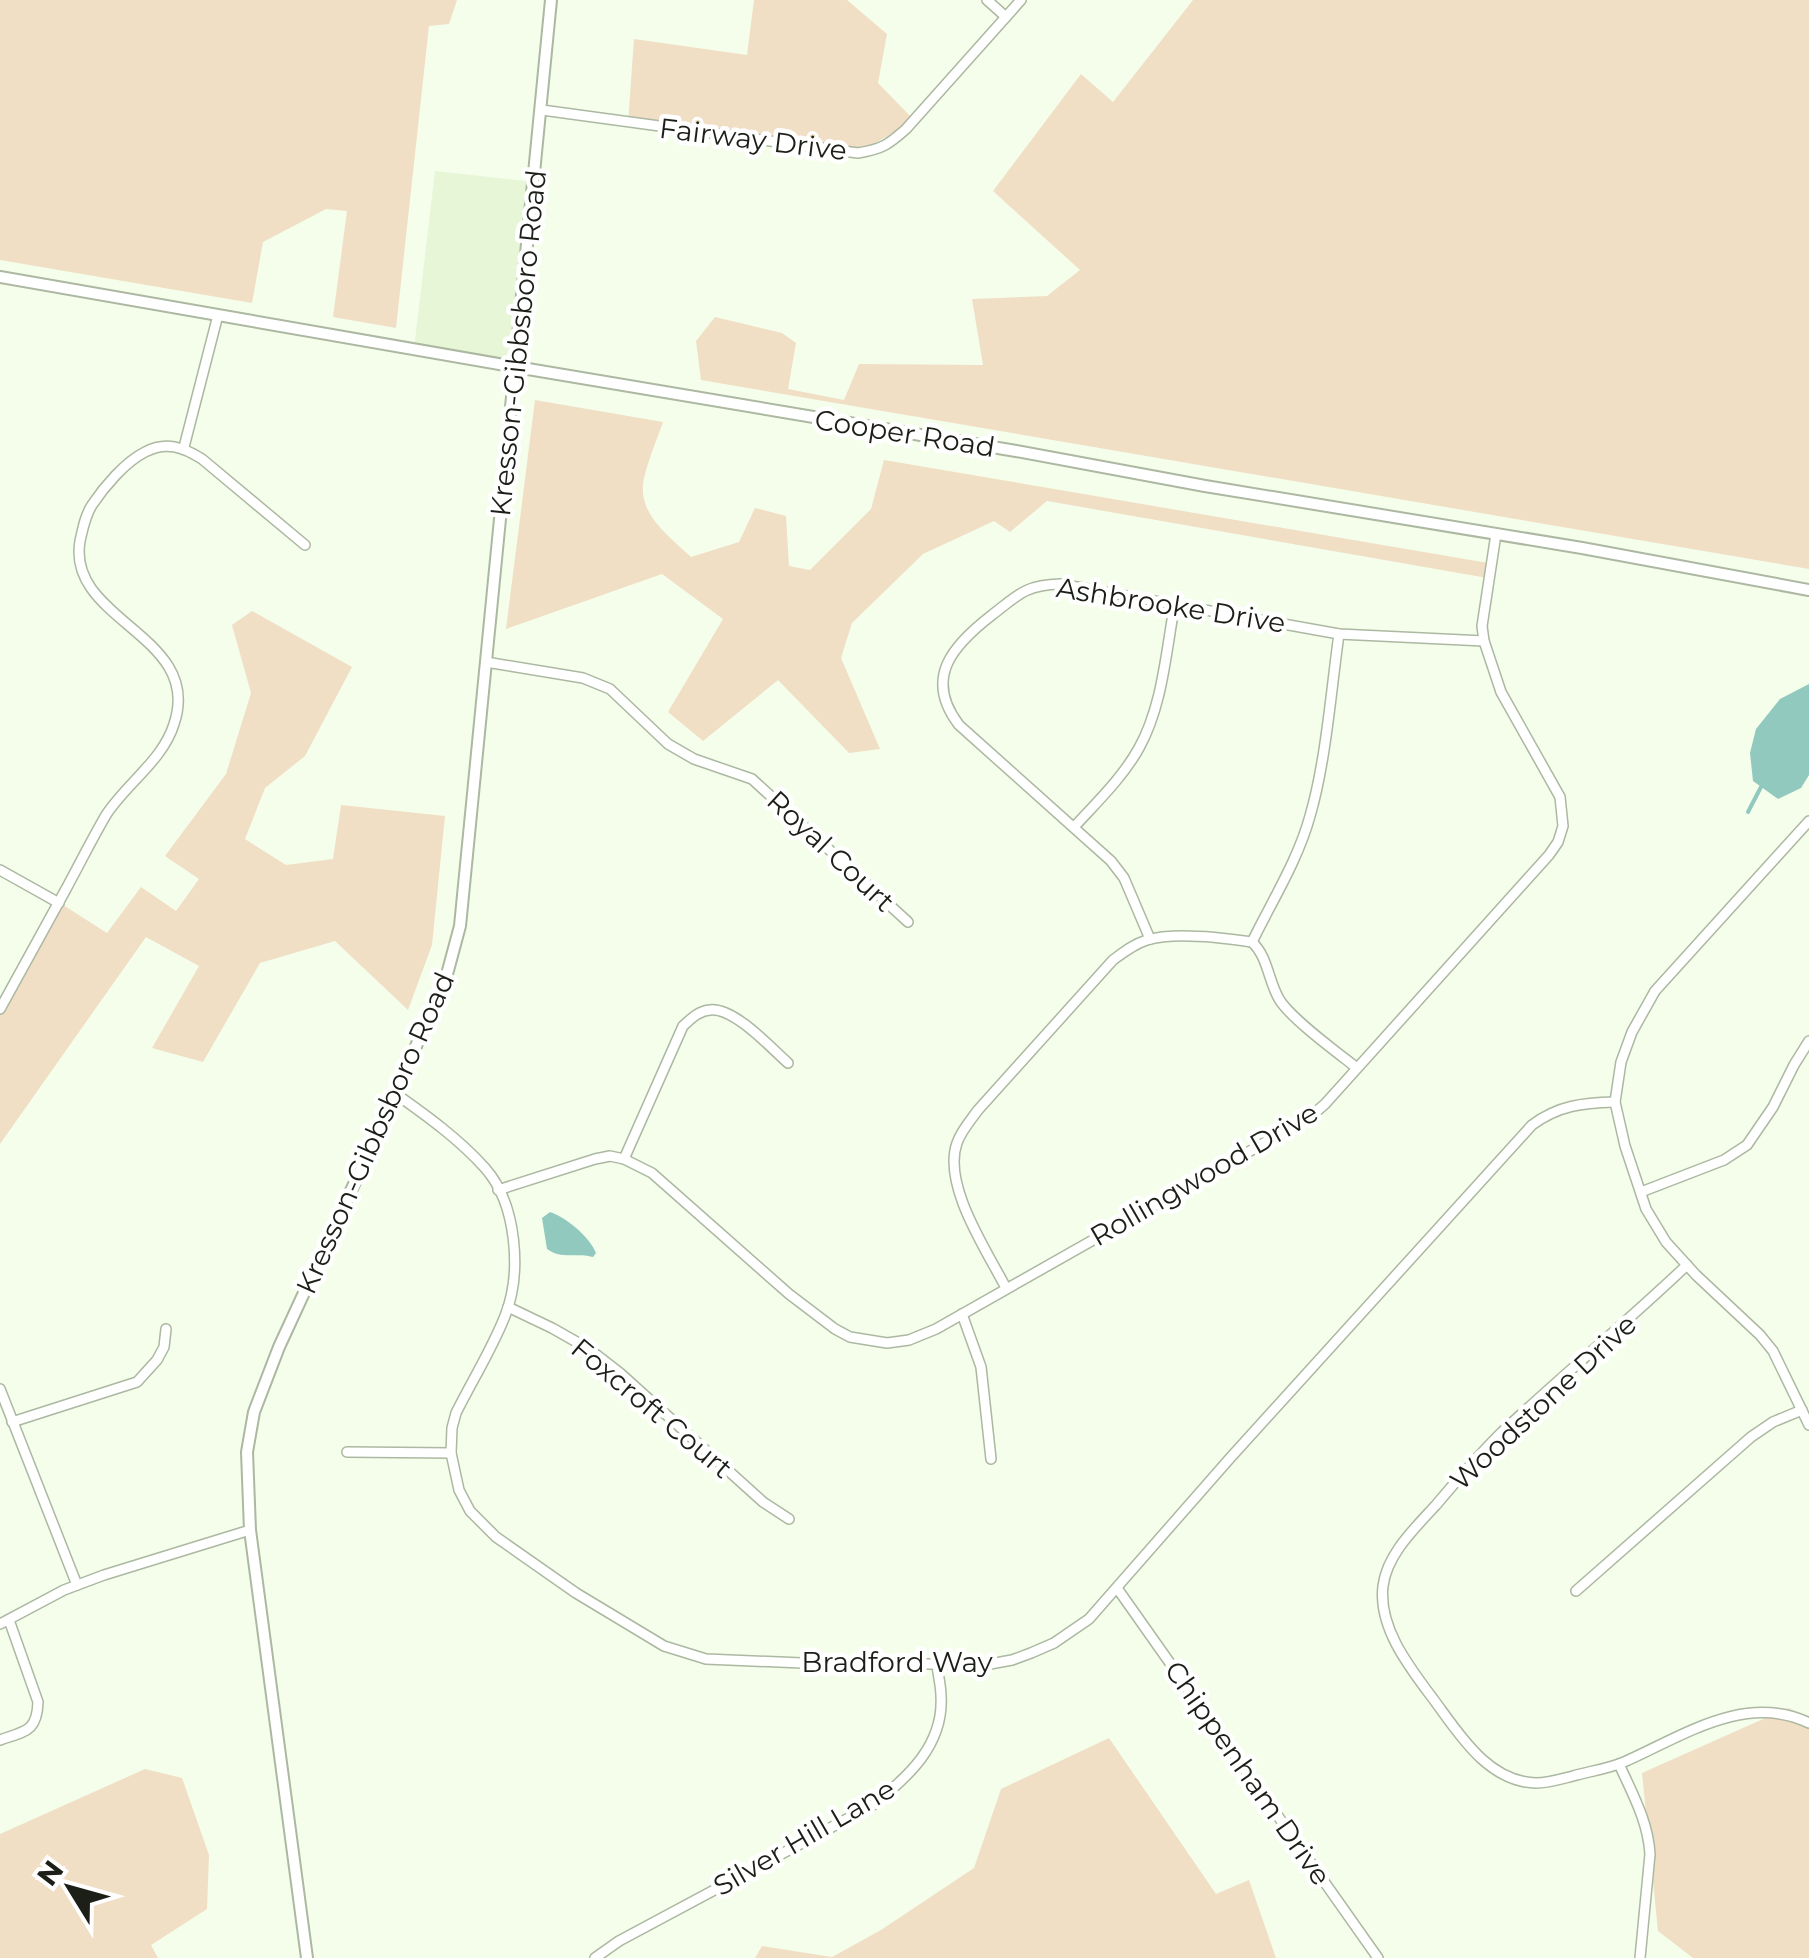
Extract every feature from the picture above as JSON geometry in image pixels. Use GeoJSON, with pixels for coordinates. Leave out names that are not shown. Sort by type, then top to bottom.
{"type":"FeatureCollection","features":[{"type":"Feature","properties":{"kind":"street","name":"Kresson-Gibbsboro Road"},"geometry":{"type":"LineString","coordinates":[[306,1958],[250,1530],[248,1452],[254,1412],[279,1347],[396,1094],[446,978],[458,936],[551,0]]}},
{"type":"Feature","properties":{"kind":"street"},"geometry":{"type":"LineString","coordinates":[[987,0],[1006,17]]}},
{"type":"Feature","properties":{"kind":"street","name":"Fairway Drive"},"geometry":{"type":"LineString","coordinates":[[542,110],[858,153],[878,150],[906,129],[1020,0]]}},
{"type":"Feature","properties":{"kind":"street","name":"Cooper Road"},"geometry":{"type":"LineString","coordinates":[[0,277],[1809,590]]}},
{"type":"Feature","properties":{"kind":"street"},"geometry":{"type":"LineString","coordinates":[[184,448],[218,315]]}},
{"type":"Feature","properties":{"kind":"street"},"geometry":{"type":"LineString","coordinates":[[0,1009],[107,814],[168,739],[175,723],[175,678],[168,664],[100,599],[84,576],[79,550],[82,529],[104,486],[143,453],[164,445],[184,448],[305,545]]}},
{"type":"Feature","properties":{"kind":"street","name":"Rollingwood Drive"},"geometry":{"type":"LineString","coordinates":[[624,1158],[652,1173],[789,1294],[835,1329],[850,1337],[887,1343],[936,1330],[1310,1117],[1558,842],[1563,826],[1560,796],[1501,692],[1484,642],[1482,626],[1496,534]]}},
{"type":"Feature","properties":{"kind":"street","name":"Ashbrooke Drive"},"geometry":{"type":"LineString","coordinates":[[1150,938],[1124,878],[1111,861],[951,714],[944,702],[945,670],[965,636],[1027,588],[1060,584],[1339,634],[1484,642]]}},
{"type":"Feature","properties":{"kind":"street"},"geometry":{"type":"LineString","coordinates":[[1075,826],[1128,765],[1147,730],[1158,698],[1175,603]]}},
{"type":"Feature","properties":{"kind":"street"},"geometry":{"type":"LineString","coordinates":[[1252,942],[1310,817],[1339,634]]}},
{"type":"Feature","properties":{"kind":"street","name":"Royal Court"},"geometry":{"type":"LineString","coordinates":[[486,662],[584,678],[610,689],[668,744],[752,779],[908,922]]}},
{"type":"Feature","properties":{"kind":"street"},"geometry":{"type":"LineString","coordinates":[[1809,820],[1655,991],[1632,1032],[1621,1062],[1615,1102],[1646,1209],[1666,1242],[1760,1335],[1781,1365],[1809,1424]]}},
{"type":"Feature","properties":{"kind":"street"},"geometry":{"type":"LineString","coordinates":[[0,870],[59,903]]}},
{"type":"Feature","properties":{"kind":"street"},"geometry":{"type":"LineString","coordinates":[[1006,1288],[956,1187],[956,1145],[978,1110],[1113,960],[1130,947],[1150,938],[1214,937],[1252,942],[1263,956],[1279,1000],[1357,1068]]}},
{"type":"Feature","properties":{"kind":"street"},"geometry":{"type":"LineString","coordinates":[[498,1190],[596,1159],[624,1158],[683,1026],[705,1010],[716,1009],[740,1021],[788,1063]]}},
{"type":"Feature","properties":{"kind":"street"},"geometry":{"type":"LineString","coordinates":[[1641,1192],[1724,1160],[1747,1146],[1809,1041]]}},
{"type":"Feature","properties":{"kind":"street","name":"Bradford Way"},"geometry":{"type":"LineString","coordinates":[[396,1094],[488,1171],[514,1240],[508,1307],[456,1412],[452,1428],[451,1453],[459,1490],[470,1510],[496,1537],[576,1593],[664,1646],[706,1659],[825,1664],[990,1664],[1012,1660],[1054,1643],[1089,1620],[1244,1442],[1532,1125],[1562,1107],[1615,1102]]}},
{"type":"Feature","properties":{"kind":"street","name":"Woodstone Drive"},"geometry":{"type":"LineString","coordinates":[[1687,1265],[1480,1454],[1398,1549],[1384,1577],[1384,1612],[1393,1638],[1418,1679],[1469,1748],[1505,1774],[1535,1783],[1619,1764],[1725,1717],[1764,1713],[1798,1717],[1809,1723]]}},
{"type":"Feature","properties":{"kind":"street","name":"Foxcroft Court"},"geometry":{"type":"LineString","coordinates":[[508,1307],[589,1350],[762,1502],[790,1518]]}},
{"type":"Feature","properties":{"kind":"street"},"geometry":{"type":"LineString","coordinates":[[962,1314],[981,1367],[991,1459]]}},
{"type":"Feature","properties":{"kind":"street"},"geometry":{"type":"LineString","coordinates":[[12,1422],[136,1382],[157,1360],[164,1347],[166,1329]]}},
{"type":"Feature","properties":{"kind":"street"},"geometry":{"type":"LineString","coordinates":[[0,1389],[77,1585]]}},
{"type":"Feature","properties":{"kind":"street"},"geometry":{"type":"LineString","coordinates":[[1576,1591],[1751,1436],[1802,1410]]}},
{"type":"Feature","properties":{"kind":"street"},"geometry":{"type":"LineString","coordinates":[[348,1452],[451,1453]]}},
{"type":"Feature","properties":{"kind":"street"},"geometry":{"type":"LineString","coordinates":[[0,1740],[30,1730],[38,1715],[38,1702],[5,1622],[77,1585],[250,1530]]}},
{"type":"Feature","properties":{"kind":"street","name":"Chippenham Drive"},"geometry":{"type":"LineString","coordinates":[[1117,1588],[1378,1958]]}},
{"type":"Feature","properties":{"kind":"street","name":"Silver Hill Lane"},"geometry":{"type":"LineString","coordinates":[[594,1958],[873,1805],[907,1778],[932,1741],[938,1723],[942,1699],[937,1664]]}},
{"type":"Feature","properties":{"kind":"street"},"geometry":{"type":"LineString","coordinates":[[1619,1764],[1650,1839],[1640,1958]]}},
{"type":"Feature","properties":{"kind":"shaded area"},"geometry":{"type":"Polygon","coordinates":[[[0,0],[457,0],[449,24],[429,26],[396,328],[333,317],[347,211],[326,209],[263,242],[252,303],[0,260],[0,0]]]}},
{"type":"Feature","properties":{"kind":"shaded area"},"geometry":{"type":"Polygon","coordinates":[[[754,0],[847,0],[887,34],[878,83],[914,120],[857,154],[628,123],[634,39],[747,55],[754,0]]]}},
{"type":"Feature","properties":{"kind":"shaded area"},"geometry":{"type":"Polygon","coordinates":[[[1193,0],[1809,0],[1809,569],[701,380],[696,341],[715,317],[782,333],[796,343],[788,389],[844,400],[859,364],[983,365],[972,299],[1047,296],[1080,270],[993,191],[1081,74],[1113,102],[1193,0]]]}},
{"type":"Feature","properties":{"kind":"shaded area"},"geometry":{"type":"Polygon","coordinates":[[[435,171],[535,182],[516,367],[414,349],[435,171]]]}},
{"type":"Feature","properties":{"kind":"shaded area"},"geometry":{"type":"Polygon","coordinates":[[[535,400],[663,422],[646,470],[643,496],[658,526],[691,557],[739,542],[755,508],[786,516],[789,566],[810,570],[871,509],[884,460],[1494,564],[1493,579],[1047,501],[1010,532],[994,521],[923,554],[852,623],[841,658],[880,749],[849,753],[778,680],[703,741],[668,712],[723,619],[662,574],[506,629],[535,400]]]}},
{"type":"Feature","properties":{"kind":"shaded area"},"geometry":{"type":"Polygon","coordinates":[[[252,611],[352,667],[305,756],[265,788],[245,839],[286,865],[333,859],[341,805],[445,816],[432,945],[408,1010],[335,941],[260,963],[203,1062],[152,1048],[199,966],[146,937],[0,1144],[0,1013],[60,903],[107,933],[141,887],[176,911],[199,879],[165,856],[226,774],[251,693],[232,625],[252,611]]]}},
{"type":"Feature","properties":{"kind":"shaded area"},"geometry":{"type":"Polygon","coordinates":[[[1788,1708],[1809,1716],[1809,1958],[1693,1958],[1658,1931],[1642,1773],[1788,1708]]]}},
{"type":"Feature","properties":{"kind":"shaded area"},"geometry":{"type":"Polygon","coordinates":[[[1109,1738],[1216,1894],[1249,1880],[1276,1958],[755,1958],[762,1946],[832,1957],[881,1930],[974,1868],[1001,1789],[1109,1738]]]}},
{"type":"Feature","properties":{"kind":"shaded area"},"geometry":{"type":"Polygon","coordinates":[[[145,1769],[182,1778],[209,1855],[207,1909],[151,1945],[158,1958],[0,1958],[0,1834],[145,1769]]]}},
{"type":"Feature","properties":{"kind":"water"},"geometry":{"type":"Polygon","coordinates":[[[1809,684],[1809,775],[1801,788],[1778,799],[1753,781],[1750,753],[1756,729],[1780,699],[1809,684]]]}},
{"type":"Feature","properties":{"kind":"water"},"geometry":{"type":"Polygon","coordinates":[[[550,1212],[583,1234],[596,1253],[593,1257],[558,1254],[547,1249],[542,1218],[550,1212]]]}},
{"type":"Feature","properties":{"kind":"waterway"},"geometry":{"type":"LineString","coordinates":[[1748,812],[1762,785]]}}]}
